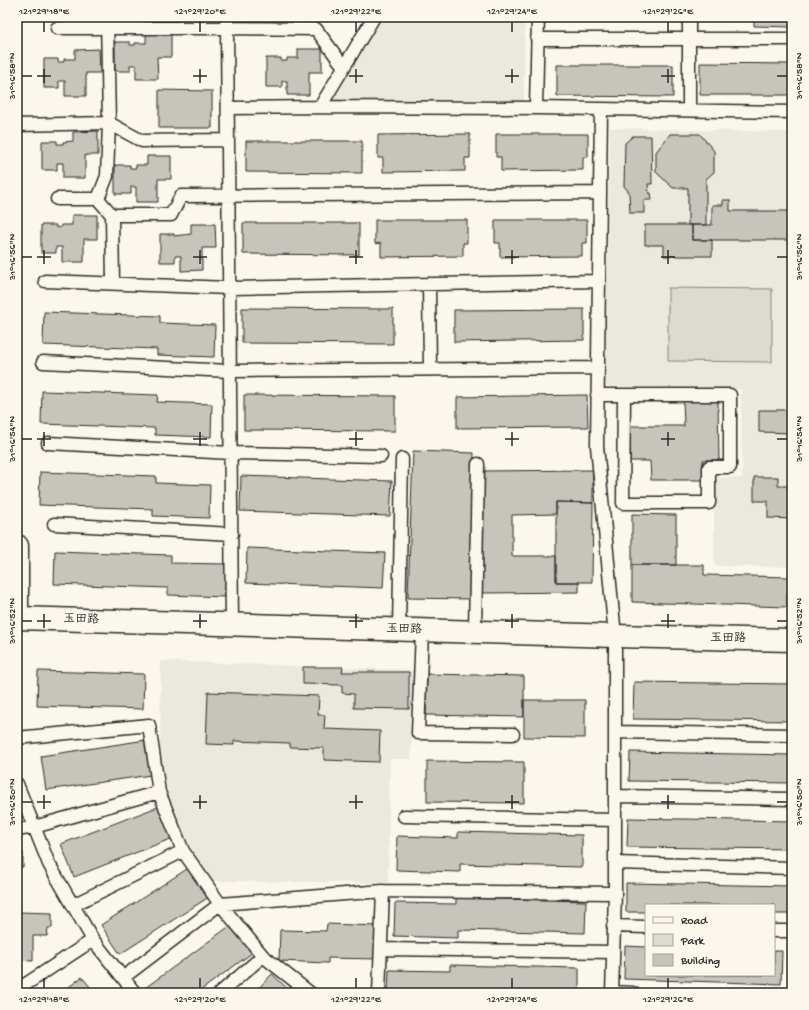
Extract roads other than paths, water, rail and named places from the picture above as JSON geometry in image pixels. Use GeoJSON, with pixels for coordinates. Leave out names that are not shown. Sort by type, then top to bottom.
{"type":"FeatureCollection","features":[{"type":"Feature","properties":{"kind":"street"},"geometry":{"type":"LineString","coordinates":[[17,546],[17,619]]}},
{"type":"Feature","properties":{"kind":"street","name":"玉田路"},"geometry":{"type":"LineString","coordinates":[[17,619],[792,640]]}},
{"type":"Feature","properties":{"kind":"lane"},"geometry":{"type":"LineString","coordinates":[[320,107],[374,17]]}},
{"type":"Feature","properties":{"kind":"lane"},"geometry":{"type":"LineString","coordinates":[[536,108],[538,17]]}},
{"type":"Feature","properties":{"kind":"lane"},"geometry":{"type":"LineString","coordinates":[[689,17],[689,110]]}},
{"type":"Feature","properties":{"kind":"lane"},"geometry":{"type":"LineString","coordinates":[[58,28],[107,22],[227,22],[316,29],[344,67]]}},
{"type":"Feature","properties":{"kind":"lane"},"geometry":{"type":"LineString","coordinates":[[98,199],[108,176],[110,123],[107,22]]}},
{"type":"Feature","properties":{"kind":"lane"},"geometry":{"type":"LineString","coordinates":[[227,22],[232,625]]}},
{"type":"Feature","properties":{"kind":"lane"},"geometry":{"type":"LineString","coordinates":[[537,39],[792,39]]}},
{"type":"Feature","properties":{"kind":"lane"},"geometry":{"type":"LineString","coordinates":[[228,108],[601,108],[792,112]]}},
{"type":"Feature","properties":{"kind":"lane"},"geometry":{"type":"LineString","coordinates":[[601,108],[597,446],[615,636],[615,893],[612,992],[633,993]]}},
{"type":"Feature","properties":{"kind":"lane"},"geometry":{"type":"LineString","coordinates":[[17,124],[110,123],[142,141],[228,140]]}},
{"type":"Feature","properties":{"kind":"lane"},"geometry":{"type":"LineString","coordinates":[[112,215],[171,216],[181,196],[600,193]]}},
{"type":"Feature","properties":{"kind":"lane"},"geometry":{"type":"LineString","coordinates":[[58,199],[98,199],[112,215],[113,283]]}},
{"type":"Feature","properties":{"kind":"lane"},"geometry":{"type":"LineString","coordinates":[[45,281],[229,288],[599,281]]}},
{"type":"Feature","properties":{"kind":"lane"},"geometry":{"type":"LineString","coordinates":[[429,284],[430,369]]}},
{"type":"Feature","properties":{"kind":"lane"},"geometry":{"type":"LineString","coordinates":[[43,362],[230,371],[598,368]]}},
{"type":"Feature","properties":{"kind":"lane"},"geometry":{"type":"LineString","coordinates":[[597,395],[624,395],[730,395],[730,467],[709,467],[709,503],[623,503],[624,395]]}},
{"type":"Feature","properties":{"kind":"lane"},"geometry":{"type":"LineString","coordinates":[[48,443],[231,453],[381,456]]}},
{"type":"Feature","properties":{"kind":"lane"},"geometry":{"type":"LineString","coordinates":[[399,630],[402,460]]}},
{"type":"Feature","properties":{"kind":"lane"},"geometry":{"type":"LineString","coordinates":[[475,632],[478,464]]}},
{"type":"Feature","properties":{"kind":"lane"},"geometry":{"type":"LineString","coordinates":[[54,524],[232,534]]}},
{"type":"Feature","properties":{"kind":"lane"},"geometry":{"type":"LineString","coordinates":[[422,631],[418,733],[513,734]]}},
{"type":"Feature","properties":{"kind":"lane"},"geometry":{"type":"LineString","coordinates":[[17,738],[149,725],[159,792],[183,851],[220,904],[263,956],[310,993]]}},
{"type":"Feature","properties":{"kind":"lane"},"geometry":{"type":"LineString","coordinates":[[615,732],[792,735]]}},
{"type":"Feature","properties":{"kind":"lane"},"geometry":{"type":"LineString","coordinates":[[17,784],[49,864],[93,940],[124,977],[134,992]]}},
{"type":"Feature","properties":{"kind":"lane"},"geometry":{"type":"LineString","coordinates":[[17,830],[34,827],[159,792]]}},
{"type":"Feature","properties":{"kind":"lane"},"geometry":{"type":"LineString","coordinates":[[615,796],[792,799]]}},
{"type":"Feature","properties":{"kind":"lane"},"geometry":{"type":"LineString","coordinates":[[404,816],[615,820]]}},
{"type":"Feature","properties":{"kind":"lane"},"geometry":{"type":"LineString","coordinates":[[73,905],[183,851]]}},
{"type":"Feature","properties":{"kind":"lane"},"geometry":{"type":"LineString","coordinates":[[615,864],[792,868]]}},
{"type":"Feature","properties":{"kind":"lane"},"geometry":{"type":"LineString","coordinates":[[124,977],[220,904],[383,891],[615,893]]}},
{"type":"Feature","properties":{"kind":"lane"},"geometry":{"type":"LineString","coordinates":[[379,993],[382,950],[383,891]]}},
{"type":"Feature","properties":{"kind":"lane"},"geometry":{"type":"LineString","coordinates":[[613,926],[645,927]]}},
{"type":"Feature","properties":{"kind":"lane"},"geometry":{"type":"LineString","coordinates":[[775,930],[792,931]]}},
{"type":"Feature","properties":{"kind":"lane"},"geometry":{"type":"LineString","coordinates":[[17,990],[93,940]]}},
{"type":"Feature","properties":{"kind":"lane"},"geometry":{"type":"LineString","coordinates":[[382,950],[613,952]]}},
{"type":"Feature","properties":{"kind":"lane"},"geometry":{"type":"LineString","coordinates":[[220,993],[263,956]]}}]}
